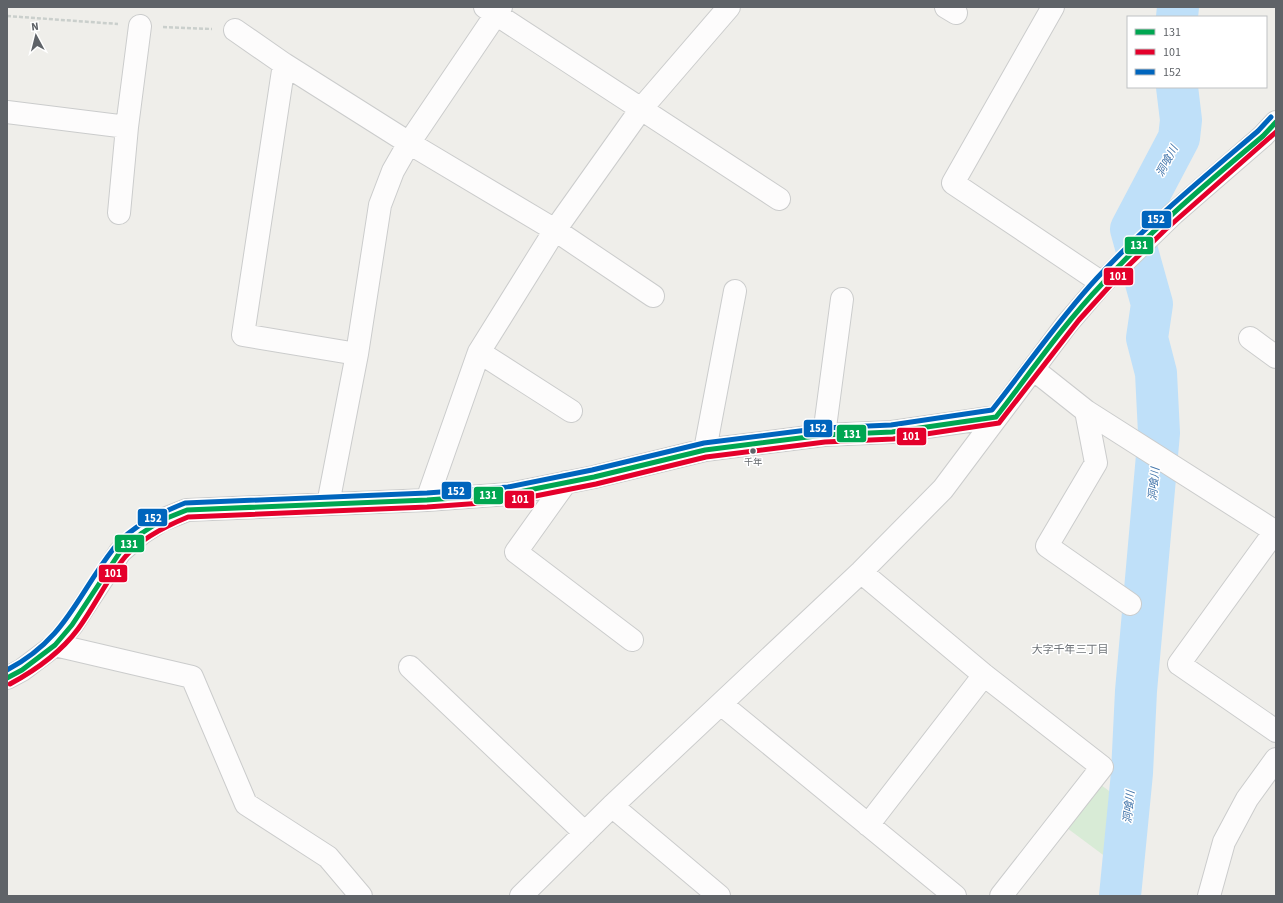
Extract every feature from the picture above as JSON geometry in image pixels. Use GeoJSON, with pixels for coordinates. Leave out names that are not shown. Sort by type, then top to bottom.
{"type":"FeatureCollection","features":[{"type":"Feature","properties":{"kind":"street"},"geometry":{"type":"LineString","coordinates":[[427,500],[479,352],[555,230],[641,109],[729,7]]}},
{"type":"Feature","properties":{"kind":"street"},"geometry":{"type":"LineString","coordinates":[[1053,7],[953,183],[1102,283]]}},
{"type":"Feature","properties":{"kind":"street"},"geometry":{"type":"LineString","coordinates":[[328,504],[357,354],[380,205],[393,171],[409,143],[494,10],[641,109],[779,199]]}},
{"type":"Feature","properties":{"kind":"street"},"geometry":{"type":"LineString","coordinates":[[119,213],[127,127],[140,26]]}},
{"type":"Feature","properties":{"kind":"street"},"geometry":{"type":"LineString","coordinates":[[235,30],[284,64],[409,143],[555,230],[653,296]]}},
{"type":"Feature","properties":{"kind":"street"},"geometry":{"type":"LineString","coordinates":[[284,64],[243,335],[357,354]]}},
{"type":"Feature","properties":{"kind":"street"},"geometry":{"type":"LineString","coordinates":[[7,112],[127,127]]}},
{"type":"Feature","properties":{"kind":"street"},"geometry":{"type":"LineString","coordinates":[[521,896],[612,806],[861,572],[943,490],[1066,325],[1102,283],[1173,214],[1272,134]]}},
{"type":"Feature","properties":{"kind":"street"},"geometry":{"type":"LineString","coordinates":[[705,450],[735,291]]}},
{"type":"Feature","properties":{"kind":"street"},"geometry":{"type":"LineString","coordinates":[[824,435],[842,299]]}},
{"type":"Feature","properties":{"kind":"street"},"geometry":{"type":"LineString","coordinates":[[1250,338],[1276,357]]}},
{"type":"Feature","properties":{"kind":"street"},"geometry":{"type":"LineString","coordinates":[[479,352],[571,412]]}},
{"type":"Feature","properties":{"kind":"street"},"geometry":{"type":"LineString","coordinates":[[1033,369],[1086,410],[1276,531],[1179,664],[1276,731]]}},
{"type":"Feature","properties":{"kind":"street"},"geometry":{"type":"LineString","coordinates":[[1086,410],[1096,463],[1047,546],[1130,604]]}},
{"type":"Feature","properties":{"kind":"street"},"geometry":{"type":"LineString","coordinates":[[7,678],[22,670],[55,645],[72,625],[120,552],[142,533],[162,520],[187,510],[427,500],[509,494],[705,450],[824,435],[892,432],[996,417]]}},
{"type":"Feature","properties":{"kind":"street"},"geometry":{"type":"LineString","coordinates":[[566,482],[516,552],[632,640]]}},
{"type":"Feature","properties":{"kind":"street"},"geometry":{"type":"LineString","coordinates":[[861,572],[984,675],[1102,767],[1001,896]]}},
{"type":"Feature","properties":{"kind":"street"},"geometry":{"type":"LineString","coordinates":[[55,645],[192,677],[246,804],[328,857],[360,896]]}},
{"type":"Feature","properties":{"kind":"street"},"geometry":{"type":"LineString","coordinates":[[410,667],[585,832]]}},
{"type":"Feature","properties":{"kind":"street"},"geometry":{"type":"LineString","coordinates":[[868,825],[984,675]]}},
{"type":"Feature","properties":{"kind":"street"},"geometry":{"type":"LineString","coordinates":[[721,704],[955,896]]}},
{"type":"Feature","properties":{"kind":"street"},"geometry":{"type":"LineString","coordinates":[[1209,896],[1224,842],[1247,799],[1276,759]]}},
{"type":"Feature","properties":{"kind":"street"},"geometry":{"type":"LineString","coordinates":[[612,806],[719,896]]}},
{"type":"Feature","properties":{"kind":"green space"},"geometry":{"type":"Polygon","coordinates":[[[1101,785],[1124,802],[1114,863],[1067,828],[1101,785]]]}},
{"type":"Feature","properties":{"kind":"waterway","name":"洞喰川"},"geometry":{"type":"LineString","coordinates":[[1177,16],[1178,7]]}},
{"type":"Feature","properties":{"kind":"waterway","name":"洞喰川"},"geometry":{"type":"LineString","coordinates":[[1120,896],[1132,773],[1136,691],[1159,433],[1156,373],[1147,338],[1152,304],[1131,229],[1179,138],[1181,120],[1177,88]]}},
{"type":"Feature","properties":{"kind":"transit line","name":"152"},"geometry":{"type":"LineString","coordinates":[[7,670],[27,658],[57,631],[101,566],[121,540],[146,521],[185,503],[427,493],[508,487],[592,470],[704,443],[823,428],[891,425],[992,410],[1056,326],[1116,258],[1155,220],[1258,131],[1271,117]]}},
{"type":"Feature","properties":{"kind":"transit line","name":"131"},"geometry":{"type":"LineString","coordinates":[[7,678],[22,670],[55,645],[72,625],[120,552],[142,533],[162,520],[187,510],[427,500],[509,494],[594,477],[705,450],[824,435],[892,432],[996,417],[1074,316],[1121,264],[1180,207],[1263,136],[1276,122]]}},
{"type":"Feature","properties":{"kind":"transit line","name":"101"},"geometry":{"type":"LineString","coordinates":[[10,684],[29,673],[56,653],[64,645],[78,629],[119,565],[131,550],[154,533],[188,517],[427,507],[510,501],[596,484],[706,457],[825,442],[893,439],[999,423],[1079,320],[1126,268],[1165,230],[1276,132]]}},
{"type":"Feature","properties":{"kind":"place","name":"千年"},"geometry":{"type":"Point","coordinates":[753,451]}},
{"type":"Feature","properties":{"kind":"district","name":"大字千年三丁目"},"geometry":{"type":"Point","coordinates":[1070,649]}}]}
